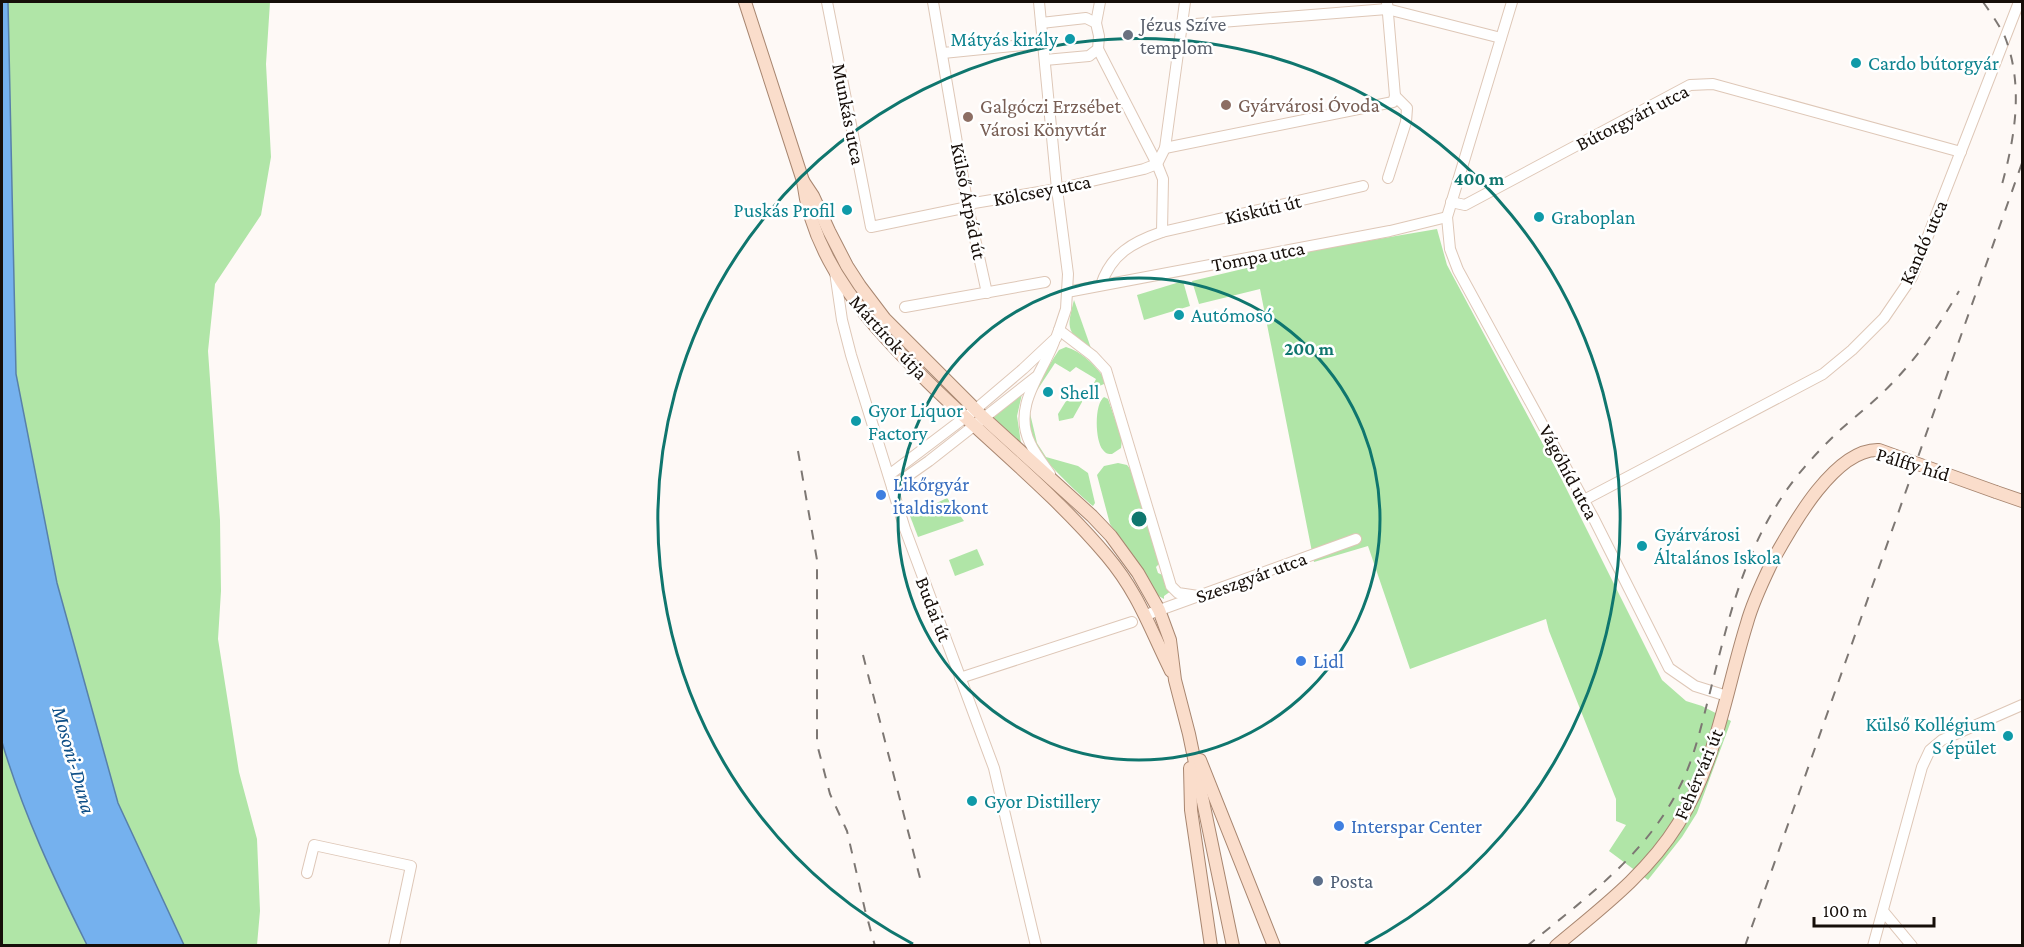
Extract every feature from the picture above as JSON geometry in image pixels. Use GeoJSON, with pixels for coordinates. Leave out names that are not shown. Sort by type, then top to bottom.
{"type":"FeatureCollection","features":[{"type":"Feature","properties":{"kind":"main road","name":"Mártírok útja"},"geometry":{"type":"LineString","coordinates":[[745,2],[803,182],[805,201],[818,236],[835,271],[860,309],[886,340],[964,417],[1047,493],[1099,546],[1128,583],[1146,615],[1175,680]]}},
{"type":"Feature","properties":{"kind":"main road","name":"Mártírok útja"},"geometry":{"type":"LineString","coordinates":[[803,182],[813,196],[847,266],[871,301],[903,339],[1112,536],[1138,573],[1159,610],[1170,640],[1175,680]]}},
{"type":"Feature","properties":{"kind":"main road","name":"Pálffy híd"},"geometry":{"type":"LineString","coordinates":[[1773,560],[1790,529],[1812,498],[1846,461],[1863,451],[1879,450],[1996,492],[2022,498]]}},
{"type":"Feature","properties":{"kind":"main road","name":"Fehérvári út"},"geometry":{"type":"LineString","coordinates":[[1556,945],[1644,869],[1677,826],[1707,764],[1747,623],[1757,594],[1773,560]]}},
{"type":"Feature","properties":{"kind":"main road"},"geometry":{"type":"LineString","coordinates":[[1175,680],[1189,734],[1233,945]]}},
{"type":"Feature","properties":{"kind":"main road"},"geometry":{"type":"LineString","coordinates":[[1189,734],[1191,810],[1211,945]]}},
{"type":"Feature","properties":{"kind":"main road"},"geometry":{"type":"LineString","coordinates":[[1189,734],[1274,945]]}},
{"type":"Feature","properties":{"kind":"street","name":"Munkás utca"},"geometry":{"type":"LineString","coordinates":[[827,2],[871,227]]}},
{"type":"Feature","properties":{"kind":"street","name":"Külső Árpád út"},"geometry":{"type":"LineString","coordinates":[[933,2],[968,207],[987,294]]}},
{"type":"Feature","properties":{"kind":"street"},"geometry":{"type":"LineString","coordinates":[[1039,2],[1057,189],[1068,274],[1066,309],[1048,359],[1036,377],[1025,404],[1026,434],[1057,485]]}},
{"type":"Feature","properties":{"kind":"street"},"geometry":{"type":"LineString","coordinates":[[1100,2],[1096,23],[1099,36],[1098,49],[1163,179],[1162,232]]}},
{"type":"Feature","properties":{"kind":"street"},"geometry":{"type":"LineString","coordinates":[[1157,164],[1165,148],[1185,2]]}},
{"type":"Feature","properties":{"kind":"street"},"geometry":{"type":"LineString","coordinates":[[1447,217],[1512,2]]}},
{"type":"Feature","properties":{"kind":"street","name":"Kandó utca"},"geometry":{"type":"LineString","coordinates":[[1584,500],[1822,374],[1852,350],[1884,318],[1912,277],[2019,2]]}},
{"type":"Feature","properties":{"kind":"street"},"geometry":{"type":"LineString","coordinates":[[1183,25],[1387,5],[1501,38]]}},
{"type":"Feature","properties":{"kind":"street"},"geometry":{"type":"LineString","coordinates":[[1387,5],[1394,99]]}},
{"type":"Feature","properties":{"kind":"street"},"geometry":{"type":"LineString","coordinates":[[1041,23],[1086,18],[1096,23]]}},
{"type":"Feature","properties":{"kind":"street"},"geometry":{"type":"LineString","coordinates":[[943,53],[1043,43]]}},
{"type":"Feature","properties":{"kind":"street"},"geometry":{"type":"LineString","coordinates":[[1045,60],[1089,56],[1098,49]]}},
{"type":"Feature","properties":{"kind":"street","name":"Bútorgyári utca"},"geometry":{"type":"LineString","coordinates":[[1451,202],[1465,205],[1690,85],[1713,84],[1961,152]]}},
{"type":"Feature","properties":{"kind":"street"},"geometry":{"type":"LineString","coordinates":[[1165,148],[1394,99],[1407,108],[1406,122],[1388,178]]}},
{"type":"Feature","properties":{"kind":"street","name":"Kölcsey utca"},"geometry":{"type":"LineString","coordinates":[[871,227],[968,207],[974,203],[1057,189],[1157,164]]}},
{"type":"Feature","properties":{"kind":"street","name":"Kiskúti út"},"geometry":{"type":"LineString","coordinates":[[1101,285],[1105,271],[1120,254],[1138,240],[1162,232],[1363,186]]}},
{"type":"Feature","properties":{"kind":"street","name":"Vágóhíd utca"},"geometry":{"type":"LineString","coordinates":[[1447,217],[1450,249],[1458,270],[1584,500],[1669,668],[1695,686],[1727,696]]}},
{"type":"Feature","properties":{"kind":"street","name":"Tompa utca"},"geometry":{"type":"LineString","coordinates":[[1067,292],[1390,231],[1447,217]]}},
{"type":"Feature","properties":{"kind":"street","name":"Budai út"},"geometry":{"type":"LineString","coordinates":[[835,271],[842,320],[851,355],[911,547],[994,768],[1035,945]]}},
{"type":"Feature","properties":{"kind":"street"},"geometry":{"type":"LineString","coordinates":[[905,307],[1045,282]]}},
{"type":"Feature","properties":{"kind":"street"},"geometry":{"type":"LineString","coordinates":[[892,487],[974,426],[980,413],[1057,334]]}},
{"type":"Feature","properties":{"kind":"street"},"geometry":{"type":"LineString","coordinates":[[1057,334],[1093,356],[1106,370],[1169,580],[1174,590],[1198,596]]}},
{"type":"Feature","properties":{"kind":"street"},"geometry":{"type":"LineString","coordinates":[[889,475],[964,417],[980,413],[1036,377]]}},
{"type":"Feature","properties":{"kind":"street","name":"Szeszgyár utca"},"geometry":{"type":"LineString","coordinates":[[1146,615],[1356,539]]}},
{"type":"Feature","properties":{"kind":"street"},"geometry":{"type":"LineString","coordinates":[[960,678],[1132,622]]}},
{"type":"Feature","properties":{"kind":"street"},"geometry":{"type":"LineString","coordinates":[[1873,945],[1922,766],[1927,755],[1942,740],[2022,705]]}},
{"type":"Feature","properties":{"kind":"street"},"geometry":{"type":"LineString","coordinates":[[307,873],[314,845],[411,866],[394,945]]}},
{"type":"Feature","properties":{"kind":"street"},"geometry":{"type":"LineString","coordinates":[[1883,911],[1912,945]]}},
{"type":"Feature","properties":{"kind":"green space"},"geometry":{"type":"Polygon","coordinates":[[[8,2],[270,2],[266,64],[271,157],[261,215],[215,284],[208,351],[220,520],[221,591],[218,639],[239,772],[257,839],[260,911],[257,945],[184,945],[118,803],[57,583],[16,374],[8,2]]]}},
{"type":"Feature","properties":{"kind":"green space"},"geometry":{"type":"Polygon","coordinates":[[[1437,229],[1447,265],[1561,478],[1662,680],[1686,701],[1702,706],[1731,721],[1697,813],[1682,837],[1648,880],[1609,851],[1626,825],[1616,821],[1616,799],[1546,619],[1410,669],[1368,546],[1314,562],[1260,289],[1199,304],[1192,281],[1255,266],[1255,260],[1437,229]]]}},
{"type":"Feature","properties":{"kind":"green space"},"geometry":{"type":"Polygon","coordinates":[[[1183,281],[1190,306],[1144,320],[1137,295],[1183,281]]]}},
{"type":"Feature","properties":{"kind":"green space"},"geometry":{"type":"Polygon","coordinates":[[[1074,300],[1092,351],[1071,330],[1070,318],[1074,300]]]}},
{"type":"Feature","properties":{"kind":"green space"},"geometry":{"type":"Polygon","coordinates":[[[1066,347],[1082,355],[1092,364],[1104,378],[1104,384],[1097,387],[1093,385],[1096,379],[1076,367],[1070,372],[1055,363],[1034,395],[1029,409],[1037,443],[1046,457],[1078,466],[1088,473],[1095,503],[1093,506],[1040,454],[1027,431],[1026,411],[1032,393],[1059,350],[1066,347]]]}},
{"type":"Feature","properties":{"kind":"green space"},"geometry":{"type":"Polygon","coordinates":[[[1071,393],[1081,397],[1082,402],[1073,418],[1059,421],[1058,414],[1071,393]]]}},
{"type":"Feature","properties":{"kind":"green space"},"geometry":{"type":"Polygon","coordinates":[[[1022,394],[1017,416],[1021,443],[993,417],[1022,394]]]}},
{"type":"Feature","properties":{"kind":"green space"},"geometry":{"type":"Polygon","coordinates":[[[1104,397],[1108,399],[1122,439],[1121,448],[1112,454],[1107,454],[1103,450],[1098,439],[1098,407],[1104,397]]]}},
{"type":"Feature","properties":{"kind":"green space"},"geometry":{"type":"Polygon","coordinates":[[[1118,463],[1127,465],[1131,470],[1160,563],[1156,567],[1158,573],[1165,576],[1171,591],[1164,596],[1164,599],[1157,595],[1142,568],[1110,524],[1097,475],[1104,466],[1118,463]]]}},
{"type":"Feature","properties":{"kind":"green space"},"geometry":{"type":"Polygon","coordinates":[[[947,498],[964,521],[918,537],[910,516],[947,498]]]}},
{"type":"Feature","properties":{"kind":"green space"},"geometry":{"type":"Polygon","coordinates":[[[977,549],[984,565],[955,576],[949,560],[977,549]]]}},
{"type":"Feature","properties":{"kind":"green space"},"geometry":{"type":"Polygon","coordinates":[[[2,742],[40,845],[87,945],[2,945],[2,742]]]}},
{"type":"Feature","properties":{"kind":"water","name":"Mosoni-Duna"},"geometry":{"type":"Polygon","coordinates":[[[2,2],[8,2],[16,374],[57,583],[118,803],[184,945],[87,945],[40,845],[2,742],[2,2]]]}},
{"type":"Feature","properties":{"kind":"railway"},"geometry":{"type":"LineString","coordinates":[[1983,2],[2005,37],[2011,56],[2016,93],[2013,131],[2001,188]]}},
{"type":"Feature","properties":{"kind":"railway"},"geometry":{"type":"LineString","coordinates":[[1745,946],[2022,163]]}},
{"type":"Feature","properties":{"kind":"railway"},"geometry":{"type":"LineString","coordinates":[[1527,946],[1611,876],[1648,836],[1664,814],[1678,790],[1692,757],[1734,601],[1762,530],[1796,477],[1821,449],[1883,393],[1914,359],[1959,291]]}},
{"type":"Feature","properties":{"kind":"railway"},"geometry":{"type":"LineString","coordinates":[[798,451],[817,560],[817,744],[830,794],[847,831],[875,946]]}},
{"type":"Feature","properties":{"kind":"railway"},"geometry":{"type":"LineString","coordinates":[[863,655],[920,878]]}},
{"type":"Feature","properties":{"kind":"place","name":"Jézus Szíve templom"},"geometry":{"type":"Point","coordinates":[1128,35]}},
{"type":"Feature","properties":{"kind":"place","name":"Mátyás király"},"geometry":{"type":"Point","coordinates":[1070,39]}},
{"type":"Feature","properties":{"kind":"place","name":"Cardo bútorgyár"},"geometry":{"type":"Point","coordinates":[1856,63]}},
{"type":"Feature","properties":{"kind":"place","name":"Gyárvárosi Óvoda"},"geometry":{"type":"Point","coordinates":[1226,105]}},
{"type":"Feature","properties":{"kind":"place","name":"Galgóczi Erzsébet Városi Könyvtár"},"geometry":{"type":"Point","coordinates":[968,117]}},
{"type":"Feature","properties":{"kind":"place","name":"Puskás Profil"},"geometry":{"type":"Point","coordinates":[847,210]}},
{"type":"Feature","properties":{"kind":"place","name":"Graboplan"},"geometry":{"type":"Point","coordinates":[1539,217]}},
{"type":"Feature","properties":{"kind":"place","name":"Autómosó"},"geometry":{"type":"Point","coordinates":[1179,315]}},
{"type":"Feature","properties":{"kind":"place","name":"Shell"},"geometry":{"type":"Point","coordinates":[1048,392]}},
{"type":"Feature","properties":{"kind":"place","name":"Gyor Liquor Factory"},"geometry":{"type":"Point","coordinates":[856,421]}},
{"type":"Feature","properties":{"kind":"place","name":"Likőrgyár italdiszkont"},"geometry":{"type":"Point","coordinates":[881,495]}},
{"type":"Feature","properties":{"kind":"place","name":"Gyárvárosi Általános Iskola"},"geometry":{"type":"Point","coordinates":[1642,546]}},
{"type":"Feature","properties":{"kind":"place","name":"Lidl"},"geometry":{"type":"Point","coordinates":[1301,661]}},
{"type":"Feature","properties":{"kind":"place","name":"Külső Kollégium S épület"},"geometry":{"type":"Point","coordinates":[2008,736]}},
{"type":"Feature","properties":{"kind":"place","name":"Gyor Distillery"},"geometry":{"type":"Point","coordinates":[972,801]}},
{"type":"Feature","properties":{"kind":"place","name":"Interspar Center"},"geometry":{"type":"Point","coordinates":[1339,826]}},
{"type":"Feature","properties":{"kind":"place","name":"Posta"},"geometry":{"type":"Point","coordinates":[1318,881]}}]}
